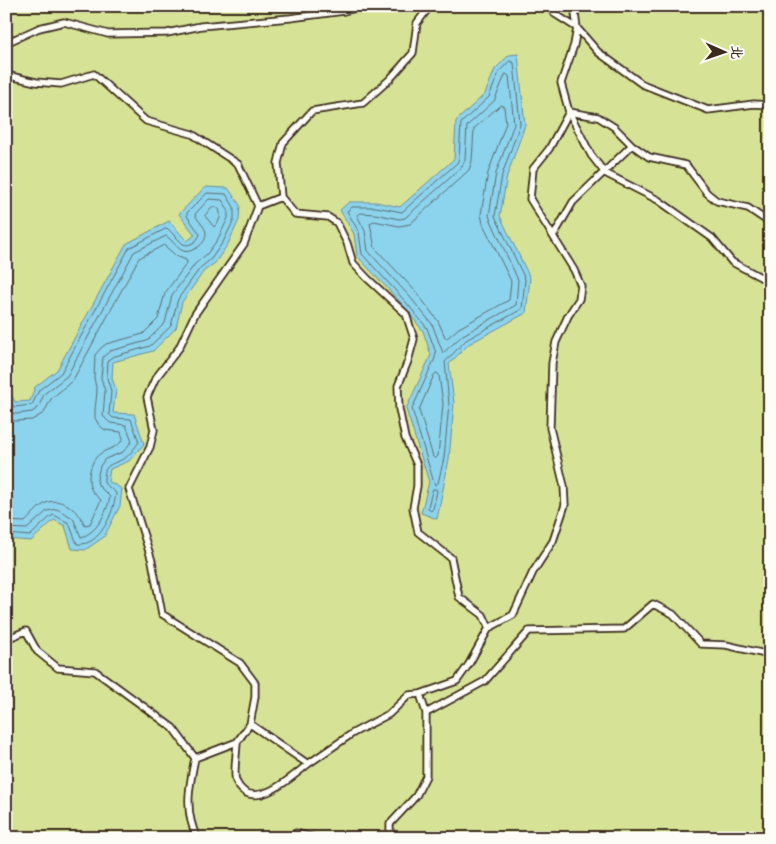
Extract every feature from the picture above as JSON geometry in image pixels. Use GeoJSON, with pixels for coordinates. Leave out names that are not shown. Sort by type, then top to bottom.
{"type":"FeatureCollection","features":[{"type":"Feature","properties":{"kind":"lane"},"geometry":{"type":"LineString","coordinates":[[6,44],[39,28],[64,22],[108,34],[167,33],[201,26],[290,18],[344,11],[364,6]]}},
{"type":"Feature","properties":{"kind":"lane"},"geometry":{"type":"LineString","coordinates":[[430,6],[417,23],[413,53],[390,78],[363,103],[312,111],[283,143],[278,163],[281,197],[295,214],[328,217],[337,223],[347,243],[353,263],[366,278],[406,314],[414,340],[398,386],[399,410],[405,438],[417,465],[418,486],[412,508],[418,532],[451,558],[459,597],[483,615],[489,628]]}},
{"type":"Feature","properties":{"kind":"lane"},"geometry":{"type":"LineString","coordinates":[[551,6],[555,14],[577,28],[598,52],[642,84],[708,110],[754,104],[770,105]]}},
{"type":"Feature","properties":{"kind":"lane"},"geometry":{"type":"LineString","coordinates":[[574,6],[577,28],[574,45],[561,83],[569,112],[591,155],[605,173],[658,200],[712,238],[732,262],[770,282]]}},
{"type":"Feature","properties":{"kind":"lane"},"geometry":{"type":"LineString","coordinates":[[6,75],[36,82],[62,84],[94,74],[146,121],[192,134],[238,164],[258,206],[244,244],[195,314],[179,348],[155,379],[147,397],[154,430],[150,447],[129,489],[152,561],[162,614],[240,663],[255,683],[255,696],[250,724],[237,742],[235,780],[244,792],[256,796],[276,790],[308,764],[352,733],[389,714],[409,695],[420,694],[457,681],[470,664],[489,628],[512,615],[533,572],[553,541],[565,505],[564,486],[550,428],[552,363],[556,342],[568,316],[580,299],[581,286],[554,235],[530,199],[533,169],[549,149],[569,112]]}},
{"type":"Feature","properties":{"kind":"lane"},"geometry":{"type":"LineString","coordinates":[[569,112],[598,117],[614,127],[632,145],[649,157],[686,165],[707,193],[717,202],[748,208],[770,223]]}},
{"type":"Feature","properties":{"kind":"lane"},"geometry":{"type":"LineString","coordinates":[[554,235],[572,202],[605,173],[632,145]]}},
{"type":"Feature","properties":{"kind":"lane"},"geometry":{"type":"LineString","coordinates":[[258,206],[281,197]]}},
{"type":"Feature","properties":{"kind":"lane"},"geometry":{"type":"LineString","coordinates":[[426,713],[484,680],[530,631],[624,629],[653,604],[673,614],[701,644],[726,645],[770,655]]}},
{"type":"Feature","properties":{"kind":"lane"},"geometry":{"type":"LineString","coordinates":[[6,639],[26,631],[38,651],[58,668],[96,671],[173,728],[195,758],[188,792],[191,825],[197,838]]}},
{"type":"Feature","properties":{"kind":"lane"},"geometry":{"type":"LineString","coordinates":[[390,838],[390,824],[416,796],[426,776],[426,713],[420,694]]}},
{"type":"Feature","properties":{"kind":"lane"},"geometry":{"type":"LineString","coordinates":[[250,724],[308,764]]}},
{"type":"Feature","properties":{"kind":"lane"},"geometry":{"type":"LineString","coordinates":[[195,758],[237,742]]}},
{"type":"Feature","properties":{"kind":"lane"},"geometry":{"type":"LineString","coordinates":[[287,838],[296,833],[315,838]]}},
{"type":"Feature","properties":{"kind":"green space"},"geometry":{"type":"Polygon","coordinates":[[[6,6],[770,6],[770,838],[6,837],[6,6]]]}},
{"type":"Feature","properties":{"kind":"water"},"geometry":{"type":"Polygon","coordinates":[[[518,54],[525,125],[507,176],[500,216],[530,278],[526,313],[469,344],[449,364],[454,403],[449,459],[437,519],[421,513],[429,482],[406,409],[431,355],[423,331],[402,304],[357,256],[354,234],[340,210],[349,202],[376,202],[400,207],[454,159],[456,121],[485,94],[495,69],[509,55],[518,54]]]}},
{"type":"Feature","properties":{"kind":"water"},"geometry":{"type":"Polygon","coordinates":[[[205,187],[228,188],[240,205],[239,220],[228,244],[215,263],[204,271],[182,302],[176,328],[153,351],[113,362],[112,378],[116,390],[113,413],[134,414],[144,444],[129,461],[110,469],[108,481],[122,489],[120,506],[104,537],[85,550],[72,549],[65,526],[54,520],[31,541],[6,539],[6,386],[15,402],[30,401],[35,387],[57,370],[126,244],[169,221],[187,241],[195,235],[179,214],[205,187]]]}}]}
